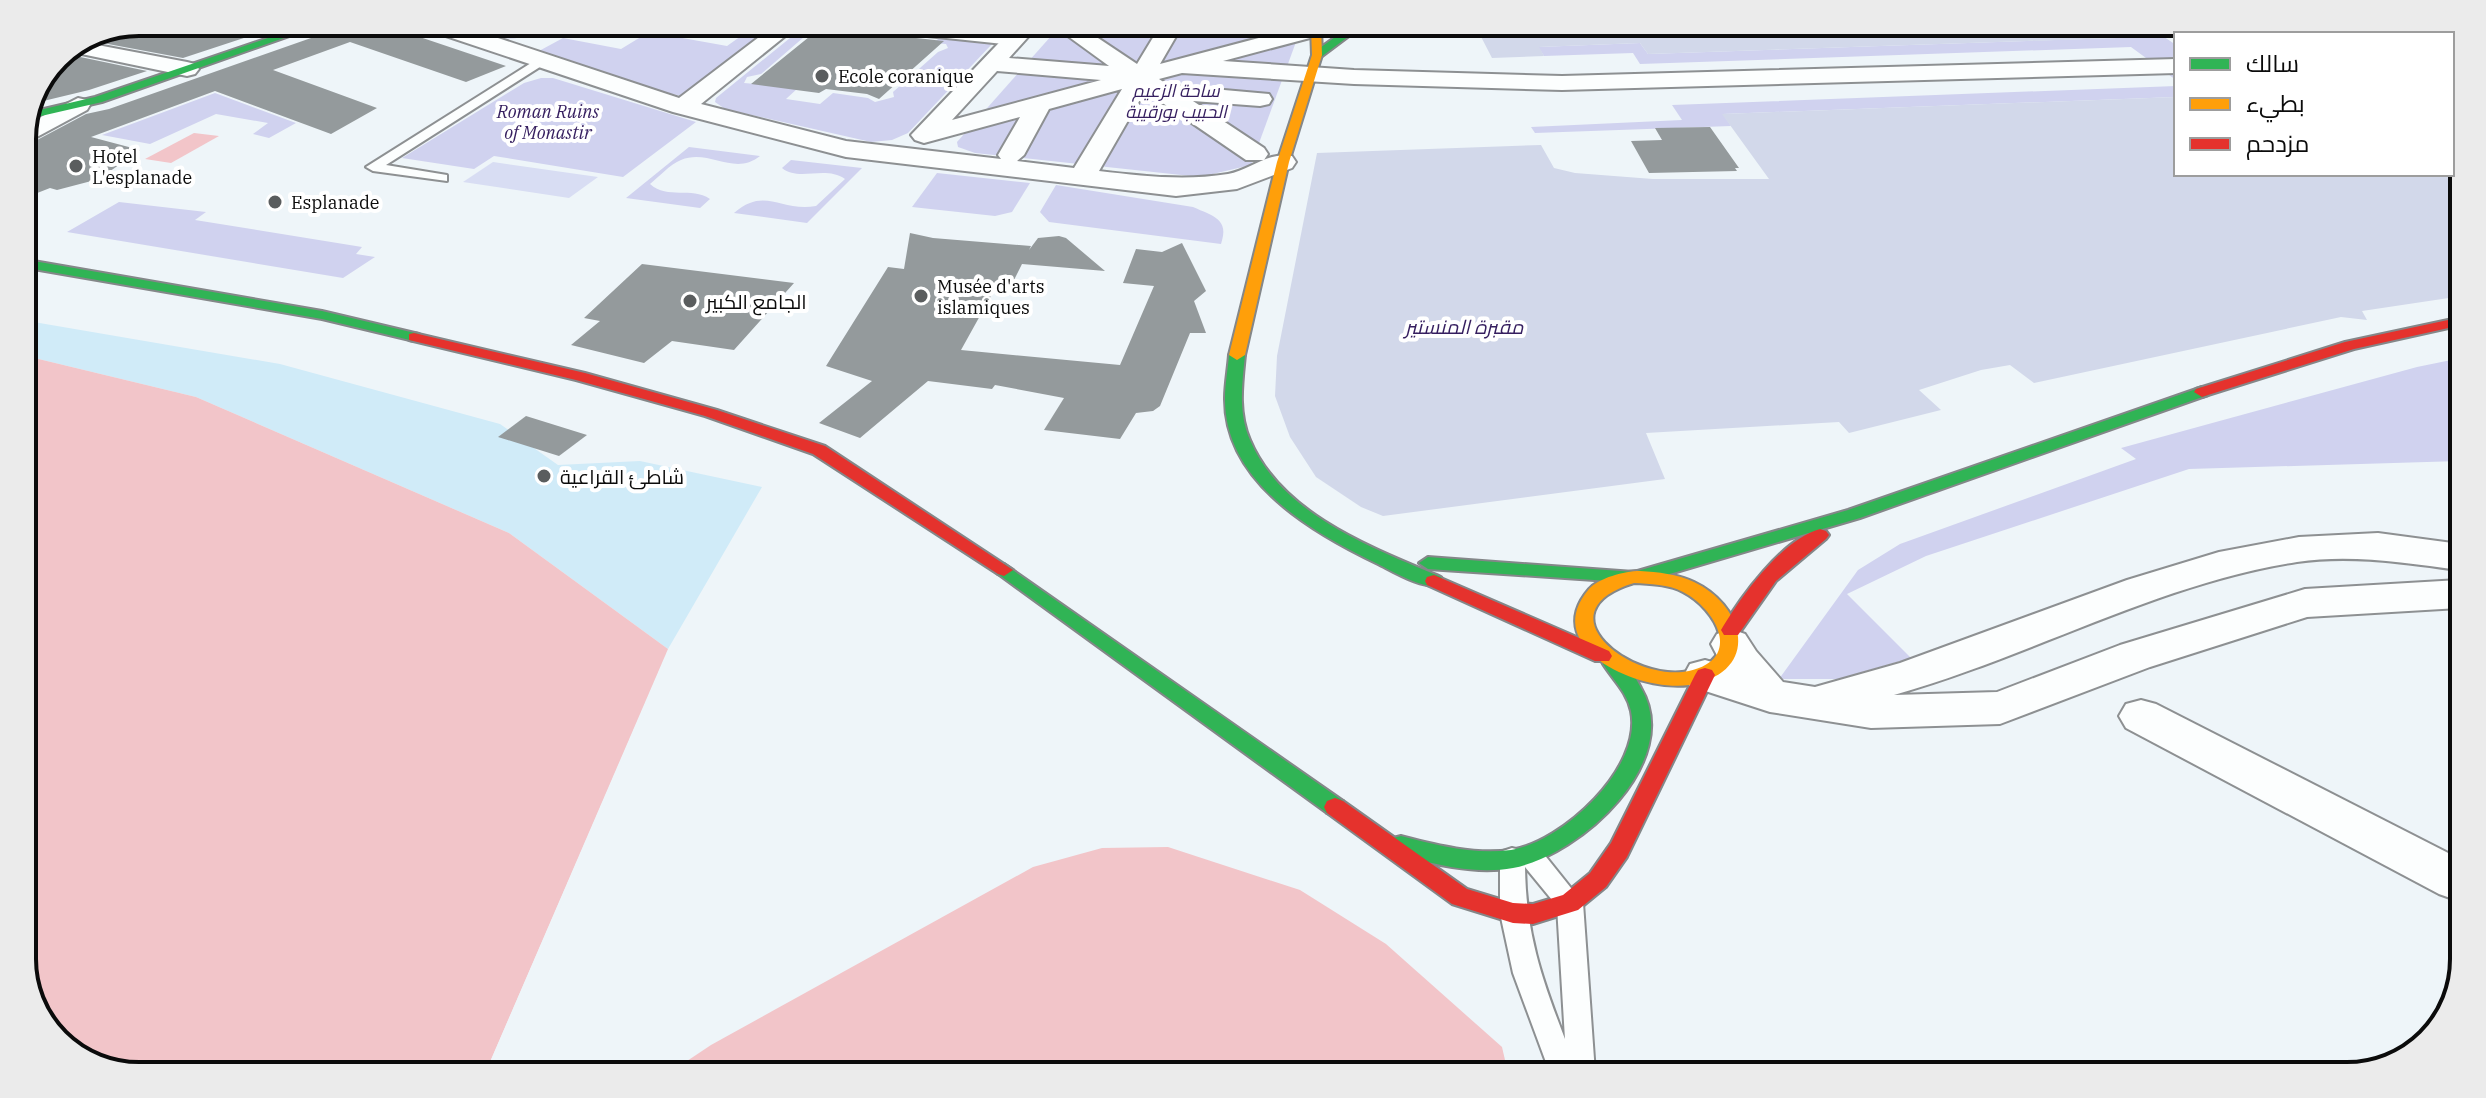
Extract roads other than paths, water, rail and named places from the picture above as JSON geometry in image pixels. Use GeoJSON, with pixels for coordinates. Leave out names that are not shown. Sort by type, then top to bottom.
{"type":"FeatureCollection","features":[{"type":"Feature","properties":{"kind":"main road"},"geometry":{"type":"LineString","coordinates":[[39,114],[78,105],[283,36]]}},
{"type":"Feature","properties":{"kind":"main road"},"geometry":{"type":"LineString","coordinates":[[1316,36],[1314,64],[1283,162],[1232,374],[1230,399],[1233,422],[1259,475],[1281,498],[1343,541],[1382,559],[1526,620],[1630,673],[1659,680],[1689,680],[1722,650],[1723,614],[1710,600],[1670,580],[1490,570],[1382,559]]}},
{"type":"Feature","properties":{"kind":"main road"},"geometry":{"type":"LineString","coordinates":[[1314,64],[1346,36]]}},
{"type":"Feature","properties":{"kind":"main road"},"geometry":{"type":"LineString","coordinates":[[36,265],[322,315],[580,376],[711,413],[819,450],[995,564],[1460,897],[1513,913],[1533,914],[1570,903],[1598,880],[1619,850],[1747,598],[1782,560],[1854,514]]}},
{"type":"Feature","properties":{"kind":"main road"},"geometry":{"type":"LineString","coordinates":[[1373,837],[1450,858],[1521,856],[1561,840],[1589,819],[1610,797],[1642,740],[1640,701],[1629,683],[1587,639],[1581,621],[1584,605],[1594,591],[1611,581],[1636,577],[1854,514],[2261,371],[2350,345],[2450,324]]}},
{"type":"Feature","properties":{"kind":"street"},"geometry":{"type":"LineString","coordinates":[[466,36],[682,107],[846,149],[902,160],[1048,178],[1081,178],[1176,188],[1223,200],[1272,205]]}},
{"type":"Feature","properties":{"kind":"street"},"geometry":{"type":"LineString","coordinates":[[682,107],[774,36]]}},
{"type":"Feature","properties":{"kind":"street"},"geometry":{"type":"LineString","coordinates":[[902,160],[1018,36]]}},
{"type":"Feature","properties":{"kind":"street"},"geometry":{"type":"LineString","coordinates":[[1080,36],[1141,76]]}},
{"type":"Feature","properties":{"kind":"street"},"geometry":{"type":"LineString","coordinates":[[1081,178],[1165,36]]}},
{"type":"Feature","properties":{"kind":"street"},"geometry":{"type":"LineString","coordinates":[[1178,79],[1294,36]]}},
{"type":"Feature","properties":{"kind":"street"},"geometry":{"type":"LineString","coordinates":[[87,50],[187,69]]}},
{"type":"Feature","properties":{"kind":"street"},"geometry":{"type":"LineString","coordinates":[[924,135],[1039,104],[1092,80],[1099,63],[1113,58]]}},
{"type":"Feature","properties":{"kind":"street"},"geometry":{"type":"LineString","coordinates":[[992,64],[1092,80],[1141,76],[1178,79],[1260,99]]}},
{"type":"Feature","properties":{"kind":"street"},"geometry":{"type":"LineString","coordinates":[[1178,79],[1314,64],[1562,83],[2174,66]]}},
{"type":"Feature","properties":{"kind":"street"},"geometry":{"type":"LineString","coordinates":[[1178,79],[1255,154]]}},
{"type":"Feature","properties":{"kind":"street"},"geometry":{"type":"LineString","coordinates":[[1011,155],[1039,104]]}},
{"type":"Feature","properties":{"kind":"street"},"geometry":{"type":"LineString","coordinates":[[36,129],[78,105]]}},
{"type":"Feature","properties":{"kind":"street"},"geometry":{"type":"LineString","coordinates":[[1176,188],[1237,181],[1283,162]]}},
{"type":"Feature","properties":{"kind":"street"},"geometry":{"type":"LineString","coordinates":[[1787,700],[1875,687],[2229,562],[2283,550],[2412,548],[2450,555]]}},
{"type":"Feature","properties":{"kind":"street"},"geometry":{"type":"LineString","coordinates":[[1722,650],[1787,700],[1871,712],[2000,708],[2135,656],[2305,603],[2450,594]]}},
{"type":"Feature","properties":{"kind":"street"},"geometry":{"type":"LineString","coordinates":[[2141,716],[2450,877]]}},
{"type":"Feature","properties":{"kind":"lane"},"geometry":{"type":"LineString","coordinates":[[442,178],[373,167],[539,62]]}},
{"type":"Feature","properties":{"kind":"lane"},"geometry":{"type":"LineString","coordinates":[[1521,856],[1570,903],[1580,1062]]}},
{"type":"Feature","properties":{"kind":"lane"},"geometry":{"type":"LineString","coordinates":[[1521,856],[1513,913],[1526,973],[1560,1062]]}},
{"type":"Feature","properties":{"kind":"place","name":"Ecole coranique"},"geometry":{"type":"Point","coordinates":[822,76]}},
{"type":"Feature","properties":{"kind":"place","name":"Hotel L'esplanade"},"geometry":{"type":"Point","coordinates":[76,166]}},
{"type":"Feature","properties":{"kind":"place","name":"Esplanade"},"geometry":{"type":"Point","coordinates":[275,202]}},
{"type":"Feature","properties":{"kind":"place","name":"Musée d'arts islamiques"},"geometry":{"type":"Point","coordinates":[921,296]}},
{"type":"Feature","properties":{"kind":"place","name":"الجامع الكبير"},"geometry":{"type":"Point","coordinates":[690,301]}},
{"type":"Feature","properties":{"kind":"place","name":"شاطئ القراعية"},"geometry":{"type":"Point","coordinates":[544,476]}},
{"type":"Feature","properties":{"kind":"park label","name":"ساحة الزعيم الحبيب بورقيبة"},"geometry":{"type":"Point","coordinates":[1176,100]}},
{"type":"Feature","properties":{"kind":"park label","name":"Roman Ruins of Monastir"},"geometry":{"type":"Point","coordinates":[548,121]}},
{"type":"Feature","properties":{"kind":"park label","name":"مقبرة المنستير"},"geometry":{"type":"Point","coordinates":[1464,326]}}]}
